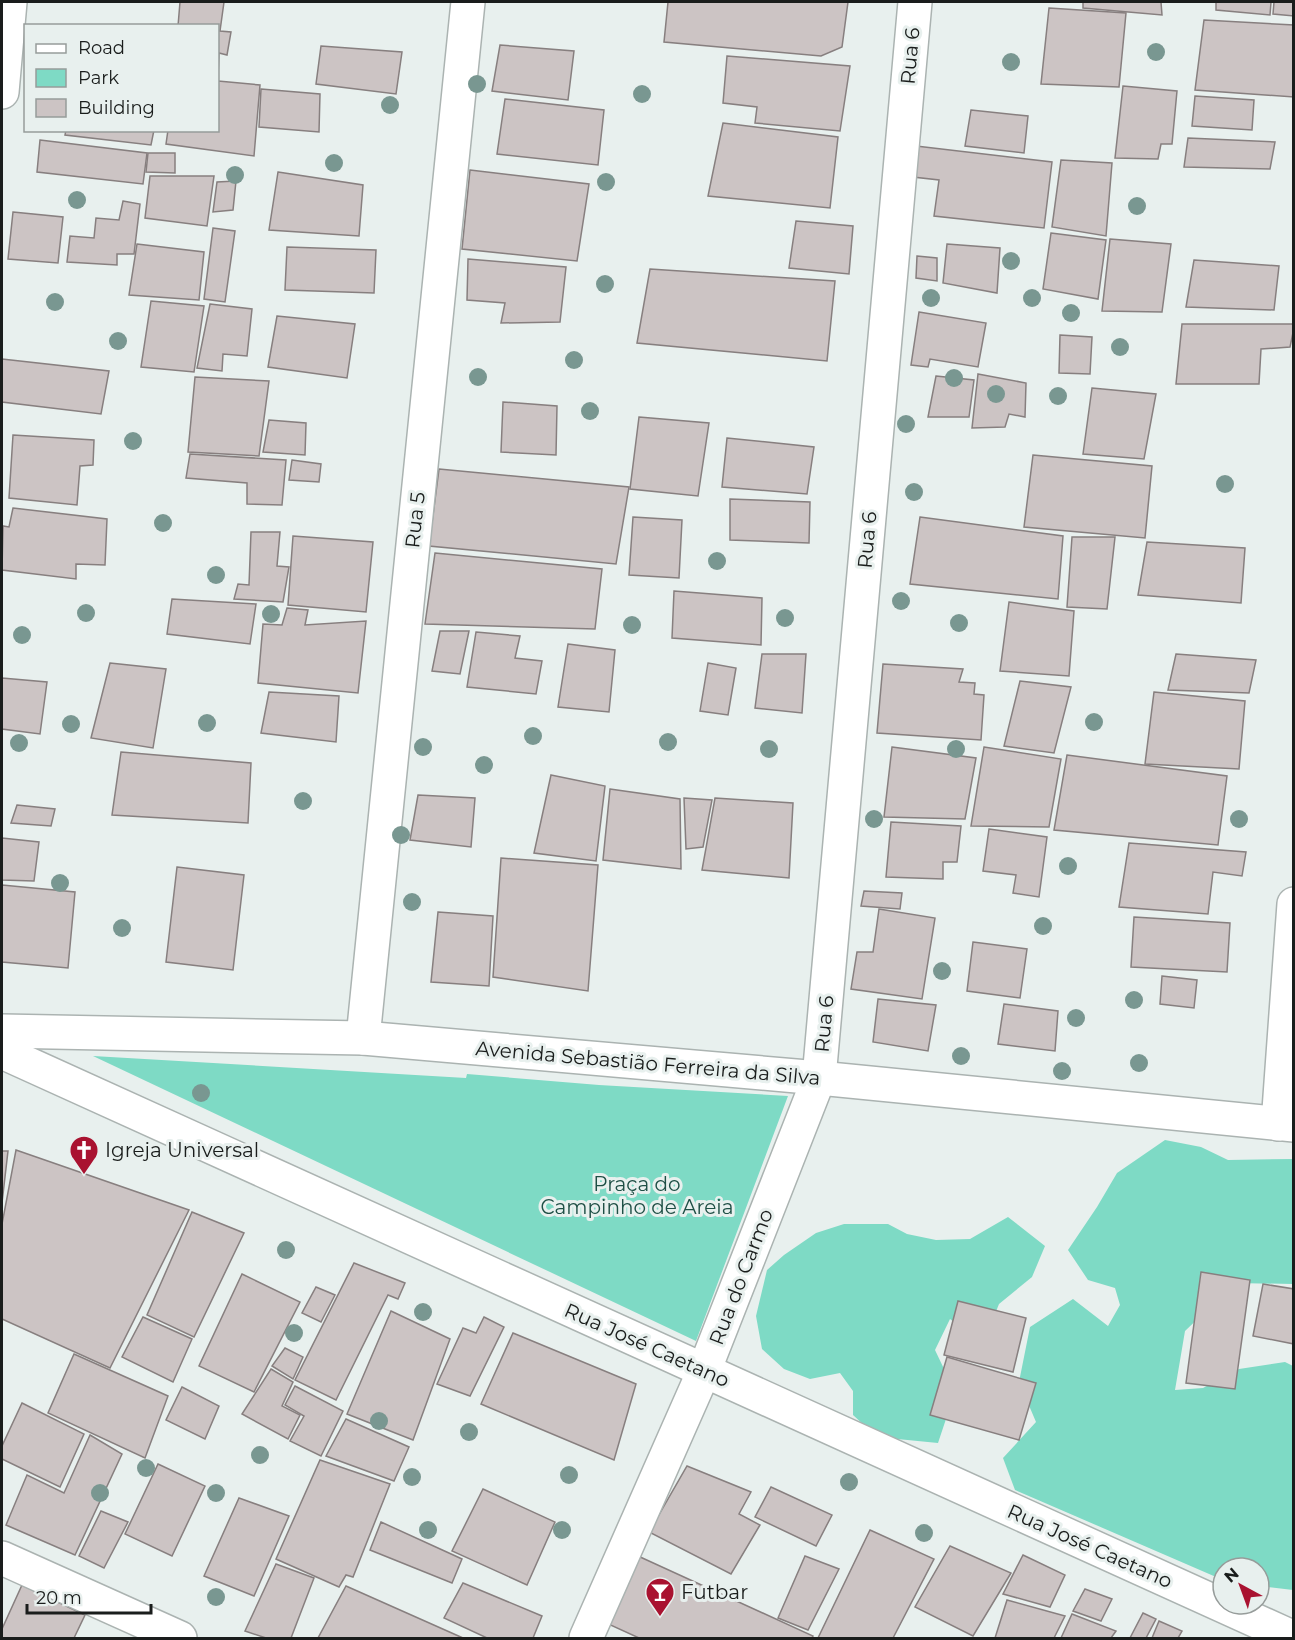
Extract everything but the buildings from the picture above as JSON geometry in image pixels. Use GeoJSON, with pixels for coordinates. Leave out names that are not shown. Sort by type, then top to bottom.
{"type":"FeatureCollection","features":[{"type":"Feature","properties":{"kind":"street"},"geometry":{"type":"LineString","coordinates":[[2,92],[10,2]]}},
{"type":"Feature","properties":{"kind":"street","name":"Rua 5"},"geometry":{"type":"LineString","coordinates":[[363,1038],[468,2]]}},
{"type":"Feature","properties":{"kind":"street","name":"Rua 6"},"geometry":{"type":"LineString","coordinates":[[819,1078],[915,2]]}},
{"type":"Feature","properties":{"kind":"street"},"geometry":{"type":"LineString","coordinates":[[1286,1125],[1293,904]]}},
{"type":"Feature","properties":{"kind":"street","name":"Avenida Sebastião Ferreira da Silva"},"geometry":{"type":"LineString","coordinates":[[2,1031],[363,1038],[819,1078],[1286,1125]]}},
{"type":"Feature","properties":{"kind":"street","name":"Rua José Caetano"},"geometry":{"type":"LineString","coordinates":[[2,1052],[1293,1638]]}},
{"type":"Feature","properties":{"kind":"street","name":"Rua do Carmo"},"geometry":{"type":"LineString","coordinates":[[586,1638],[704,1371],[819,1078]]}},
{"type":"Feature","properties":{"kind":"street"},"geometry":{"type":"LineString","coordinates":[[2,1558],[180,1638]]}},
{"type":"Feature","properties":{"kind":"green space","name":"Praça do Campinho de Areia"},"geometry":{"type":"Polygon","coordinates":[[[93,1056],[466,1078],[467,1074],[599,1085],[788,1096],[696,1341],[93,1056]]]}},
{"type":"Feature","properties":{"kind":"green space"},"geometry":{"type":"Polygon","coordinates":[[[1165,1140],[1201,1147],[1228,1160],[1293,1159],[1293,1284],[1235,1283],[1185,1331],[1175,1390],[1203,1388],[1239,1369],[1285,1362],[1293,1366],[1293,1590],[1271,1587],[1271,1556],[1211,1556],[1211,1575],[1015,1490],[1003,1458],[1036,1422],[1019,1382],[1030,1327],[1073,1299],[1108,1326],[1120,1305],[1115,1288],[1088,1280],[1068,1250],[1117,1173],[1165,1140]]]}},
{"type":"Feature","properties":{"kind":"green space"},"geometry":{"type":"Polygon","coordinates":[[[1008,1217],[1045,1246],[1032,1277],[999,1304],[983,1344],[950,1319],[935,1350],[955,1392],[938,1443],[877,1437],[853,1415],[853,1391],[840,1373],[810,1379],[784,1369],[762,1349],[756,1316],[767,1270],[816,1233],[844,1224],[888,1224],[907,1234],[936,1240],[970,1239],[1008,1217]]]}},
{"type":"Feature","properties":{"kind":"place","name":"Igreja Universal"},"geometry":{"type":"Point","coordinates":[84,1176]}},
{"type":"Feature","properties":{"kind":"place","name":"Futbar"},"geometry":{"type":"Point","coordinates":[660,1618]}}]}
